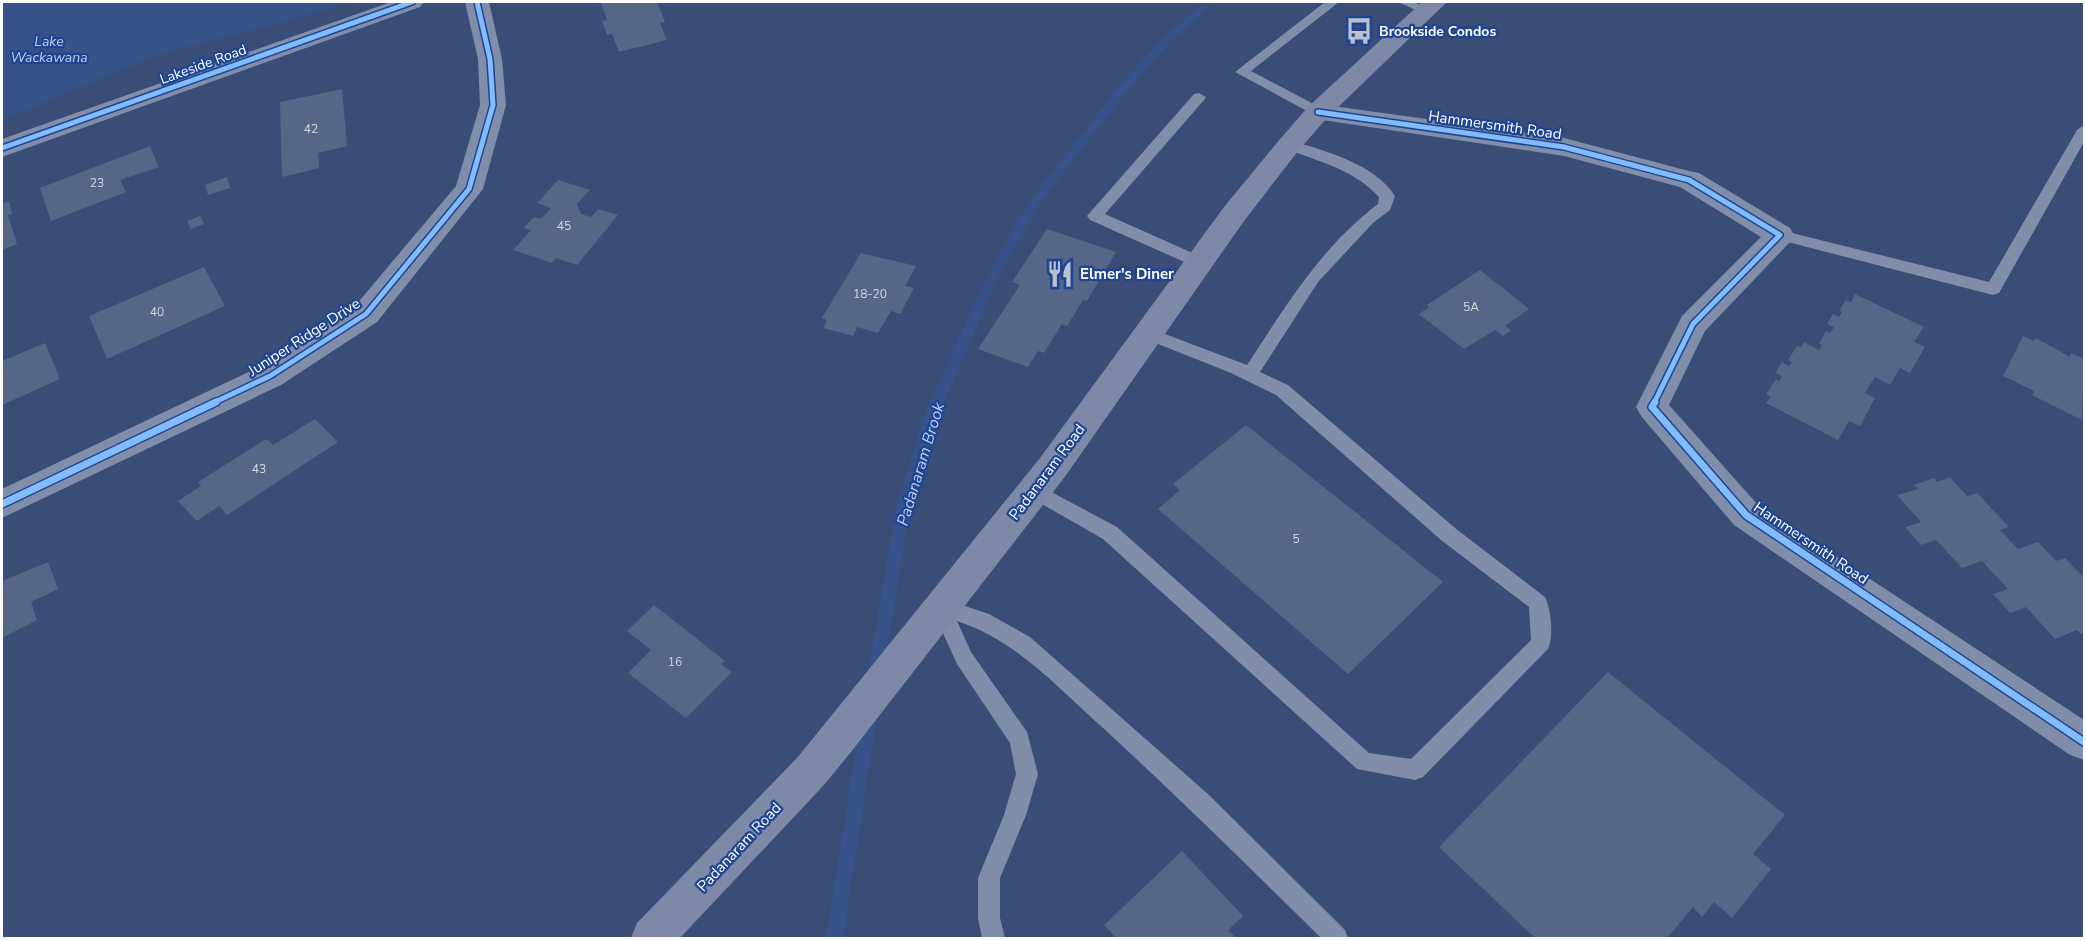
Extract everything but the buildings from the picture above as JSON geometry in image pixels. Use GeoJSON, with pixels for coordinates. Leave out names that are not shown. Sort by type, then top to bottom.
{"type":"FeatureCollection","features":[{"type":"Feature","properties":{"kind":"main road","name":"Padanaram Road"},"geometry":{"type":"LineString","coordinates":[[652,939],[810,772],[1034,490],[1200,262],[1290,145],[1318,112],[1422,4]]}},
{"type":"Feature","properties":{"kind":"street","name":"Lakeside Road"},"geometry":{"type":"LineString","coordinates":[[2,148],[412,2]]}},
{"type":"Feature","properties":{"kind":"street","name":"Juniper Ridge Drive"},"geometry":{"type":"LineString","coordinates":[[2,504],[270,376],[366,314],[469,189],[493,105],[490,59],[477,2]]}},
{"type":"Feature","properties":{"kind":"street","name":"Hammersmith Road"},"geometry":{"type":"LineString","coordinates":[[1318,112],[1564,147],[1689,180],[1780,235],[1693,324],[1652,406],[1746,515],[2085,742]]}},
{"type":"Feature","properties":{"kind":"lane"},"geometry":{"type":"LineString","coordinates":[[1318,112],[1242,72],[1333,2]]}},
{"type":"Feature","properties":{"kind":"lane"},"geometry":{"type":"LineString","coordinates":[[1199,97],[1095,216],[1200,262]]}},
{"type":"Feature","properties":{"kind":"lane"},"geometry":{"type":"LineString","coordinates":[[1780,235],[1993,290],[2085,130]]}},
{"type":"Feature","properties":{"kind":"lane"},"geometry":{"type":"LineString","coordinates":[[1250,374],[1312,278],[1368,219],[1385,206],[1387,196],[1380,186],[1363,175],[1290,145]]}},
{"type":"Feature","properties":{"kind":"lane"},"geometry":{"type":"LineString","coordinates":[[1034,490],[1110,533],[1364,762],[1414,770],[1541,643],[1538,603],[1448,534],[1282,390],[1250,374],[1149,334]]}},
{"type":"Feature","properties":{"kind":"lane"},"geometry":{"type":"LineString","coordinates":[[941,607],[964,658],[1020,739],[1027,774],[1015,815],[989,878],[989,918],[993,939]]}},
{"type":"Feature","properties":{"kind":"lane"},"geometry":{"type":"LineString","coordinates":[[941,607],[982,620],[1023,643],[1201,803],[1337,939]]}},
{"type":"Feature","properties":{"kind":"water","name":"Lake Wackawana"},"geometry":{"type":"Polygon","coordinates":[[[2,2],[354,2],[155,56],[2,120],[2,2]]]}},
{"type":"Feature","properties":{"kind":"waterway","name":"Padanaram Brook"},"geometry":{"type":"LineString","coordinates":[[876,673],[902,512],[931,416],[993,276],[1035,202],[1122,90],[1168,38],[1211,2]]}},
{"type":"Feature","properties":{"kind":"waterway","name":"Padanaram Brook"},"geometry":{"type":"LineString","coordinates":[[834,938],[869,716]]}},
{"type":"Feature","properties":{"kind":"cycle path"},"geometry":{"type":"LineString","coordinates":[[2,148],[412,2]]}},
{"type":"Feature","properties":{"kind":"cycle path"},"geometry":{"type":"LineString","coordinates":[[2,504],[270,376],[366,314],[469,189],[493,105],[490,59],[477,2]]}},
{"type":"Feature","properties":{"kind":"cycle path"},"geometry":{"type":"LineString","coordinates":[[1318,112],[1564,147],[1689,180],[1780,235],[1693,324],[1652,407],[1746,515],[2084,742]]}},
{"type":"Feature","properties":{"kind":"place","name":"Brookside Condos"},"geometry":{"type":"Point","coordinates":[1359,31]}},
{"type":"Feature","properties":{"kind":"place","name":"Elmer's Diner"},"geometry":{"type":"Point","coordinates":[1060,274]}}]}
